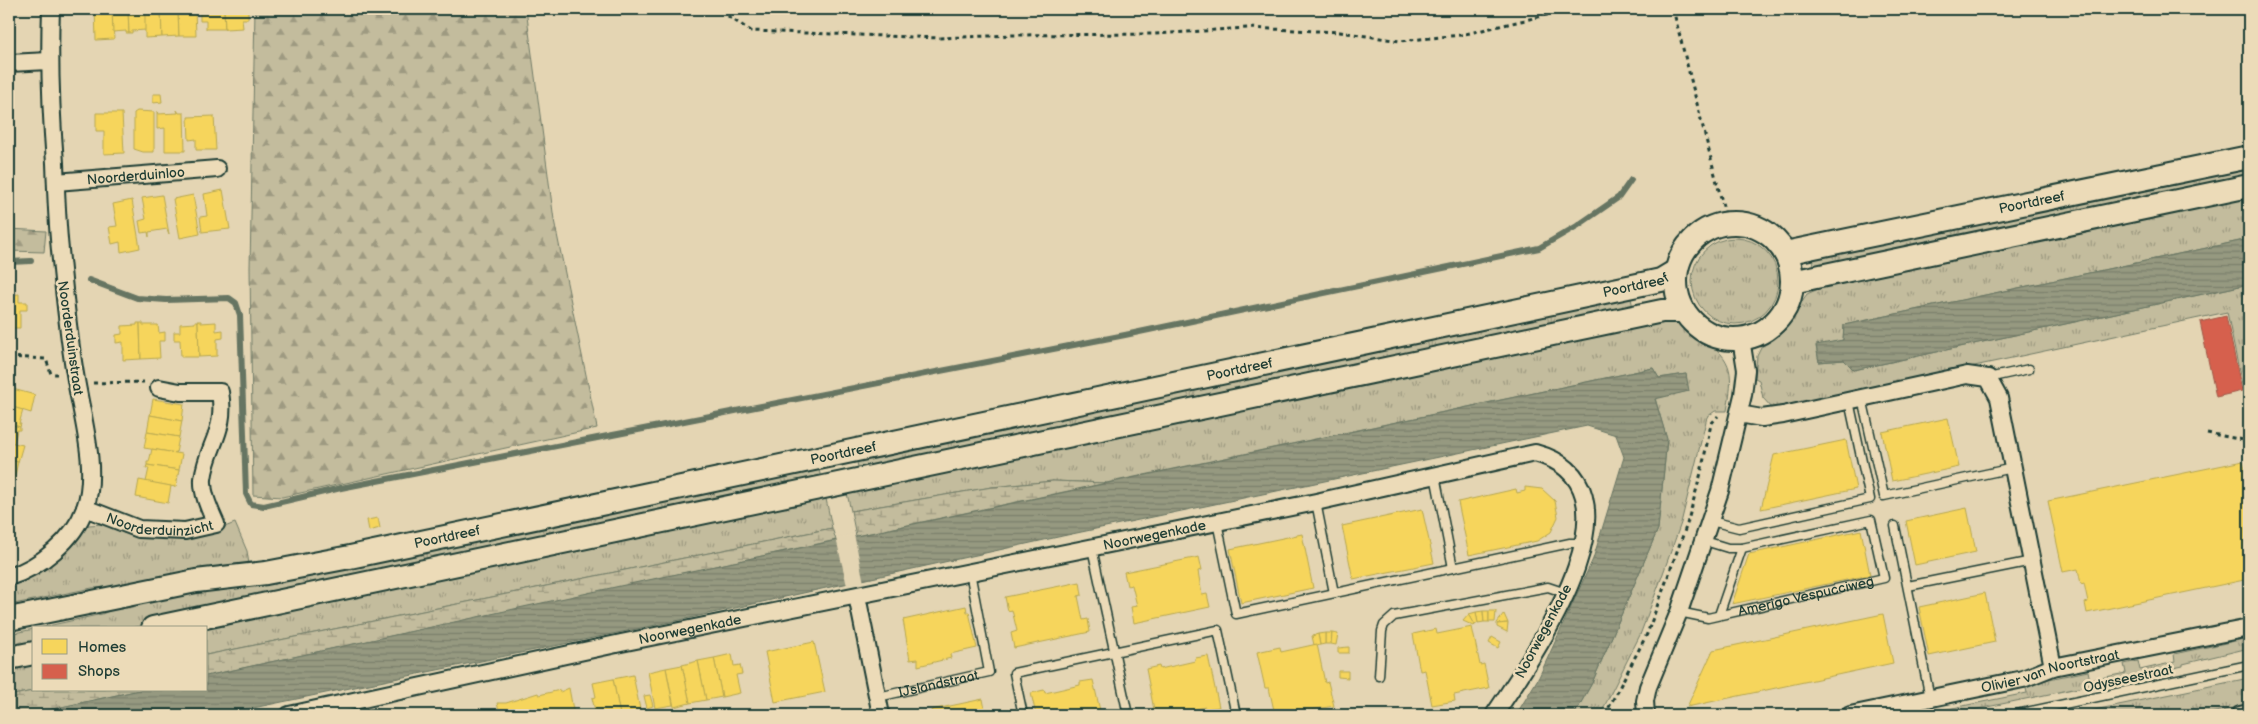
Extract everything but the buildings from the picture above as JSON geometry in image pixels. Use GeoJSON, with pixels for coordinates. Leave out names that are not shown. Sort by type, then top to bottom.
{"type":"FeatureCollection","features":[{"type":"Feature","properties":{"kind":"main road","name":"Poortdreef"},"geometry":{"type":"LineString","coordinates":[[1785,253],[2249,156]]}},
{"type":"Feature","properties":{"kind":"main road"},"geometry":{"type":"LineString","coordinates":[[1792,282],[2249,186]]}},
{"type":"Feature","properties":{"kind":"main road"},"geometry":{"type":"LineString","coordinates":[[1727,222],[1741,222],[1761,229],[1777,241],[1785,253],[1790,267],[1792,282],[1790,298],[1782,313],[1771,325],[1757,334],[1742,339],[1730,339],[1708,334],[1690,320],[1683,311],[1676,292],[1676,272],[1682,254],[1693,238],[1703,230],[1727,222]]}},
{"type":"Feature","properties":{"kind":"main road","name":"Poortdreef"},"geometry":{"type":"LineString","coordinates":[[9,619],[196,581],[266,573],[350,557],[1652,282],[1661,280],[1676,272]]}},
{"type":"Feature","properties":{"kind":"main road","name":"Poortdreef"},"geometry":{"type":"LineString","coordinates":[[162,626],[1662,311],[1683,311]]}},
{"type":"Feature","properties":{"kind":"main road"},"geometry":{"type":"LineString","coordinates":[[9,658],[32,653]]}},
{"type":"Feature","properties":{"kind":"street","name":"Noorderduinstraat"},"geometry":{"type":"LineString","coordinates":[[9,576],[34,567],[48,557],[75,527],[86,508],[89,483],[89,452],[83,374],[59,248],[48,61],[51,9]]}},
{"type":"Feature","properties":{"kind":"street"},"geometry":{"type":"LineString","coordinates":[[9,63],[48,61]]}},
{"type":"Feature","properties":{"kind":"street","name":"Noorderduinloo"},"geometry":{"type":"LineString","coordinates":[[56,182],[217,169]]}},
{"type":"Feature","properties":{"kind":"street"},"geometry":{"type":"LineString","coordinates":[[1646,715],[1644,701],[1648,687],[1679,612],[1711,521],[1743,395],[1746,370],[1742,339]]}},
{"type":"Feature","properties":{"kind":"street"},"geometry":{"type":"LineString","coordinates":[[1738,414],[1762,418],[1856,400],[1967,375],[1988,378],[1999,398],[2053,667]]}},
{"type":"Feature","properties":{"kind":"street","name":"Noorderduinzicht"},"geometry":{"type":"LineString","coordinates":[[86,508],[139,529],[184,531],[216,524],[207,504],[203,481],[220,426],[223,408],[220,392],[180,392],[159,388]]}},
{"type":"Feature","properties":{"kind":"street","name":"Noorwegenkade"},"geometry":{"type":"LineString","coordinates":[[289,715],[360,708],[621,643],[1316,502],[1535,453],[1553,457],[1568,467],[1580,482],[1586,499],[1586,531],[1578,563],[1566,593],[1531,659],[1494,715]]}},
{"type":"Feature","properties":{"kind":"street"},"geometry":{"type":"LineString","coordinates":[[856,596],[881,715]]}},
{"type":"Feature","properties":{"kind":"street","name":"Olivier van Noortstraat"},"geometry":{"type":"LineString","coordinates":[[1850,715],[2023,680],[2053,667],[2249,628]]}},
{"type":"Feature","properties":{"kind":"street"},"geometry":{"type":"LineString","coordinates":[[2240,715],[2249,713]]}},
{"type":"Feature","properties":{"kind":"lane"},"geometry":{"type":"LineString","coordinates":[[1988,378],[2029,369]]}},
{"type":"Feature","properties":{"kind":"lane"},"geometry":{"type":"LineString","coordinates":[[1856,400],[1884,496],[2013,468]]}},
{"type":"Feature","properties":{"kind":"lane"},"geometry":{"type":"LineString","coordinates":[[1711,521],[1739,528],[1870,499],[1856,400]]}},
{"type":"Feature","properties":{"kind":"lane"},"geometry":{"type":"LineString","coordinates":[[1434,475],[1453,568]]}},
{"type":"Feature","properties":{"kind":"lane"},"geometry":{"type":"LineString","coordinates":[[1316,502],[1334,593]]}},
{"type":"Feature","properties":{"kind":"lane","name":"Amerigo Vespucciweg"},"geometry":{"type":"LineString","coordinates":[[1679,612],[1708,618],[1884,578],[1871,520],[1742,548],[1728,548],[1705,541]]}},
{"type":"Feature","properties":{"kind":"lane","name":"Noorwegenkade"},"geometry":{"type":"LineString","coordinates":[[1217,522],[1236,614],[1570,543],[1583,543]]}},
{"type":"Feature","properties":{"kind":"lane"},"geometry":{"type":"LineString","coordinates":[[1895,526],[1930,698]]}},
{"type":"Feature","properties":{"kind":"lane","name":"Noorwegenkade"},"geometry":{"type":"LineString","coordinates":[[1092,548],[1128,715]]}},
{"type":"Feature","properties":{"kind":"lane"},"geometry":{"type":"LineString","coordinates":[[1719,615],[1742,548]]}},
{"type":"Feature","properties":{"kind":"lane"},"geometry":{"type":"LineString","coordinates":[[1908,586],[2032,561]]}},
{"type":"Feature","properties":{"kind":"lane","name":"IJslandstraat"},"geometry":{"type":"LineString","coordinates":[[878,697],[989,672],[970,572]]}},
{"type":"Feature","properties":{"kind":"lane"},"geometry":{"type":"LineString","coordinates":[[1379,676],[1382,631],[1384,625],[1394,616],[1548,587],[1566,593]]}},
{"type":"Feature","properties":{"kind":"lane"},"geometry":{"type":"LineString","coordinates":[[1023,715],[1014,673],[1218,630],[1236,715]]}},
{"type":"Feature","properties":{"kind":"lane","name":"Odysseestraat"},"geometry":{"type":"LineString","coordinates":[[2012,715],[2249,666]]}},
{"type":"Feature","properties":{"kind":"path"},"geometry":{"type":"LineString","coordinates":[[724,9],[729,17],[751,31],[939,38],[1013,35],[1155,34],[1248,28],[1340,32],[1400,41],[1461,35],[1572,9]]}},
{"type":"Feature","properties":{"kind":"path"},"geometry":{"type":"LineString","coordinates":[[1673,9],[1727,222]]}},
{"type":"Feature","properties":{"kind":"path"},"geometry":{"type":"LineString","coordinates":[[9,357],[46,359],[51,374],[83,374],[92,383],[94,392]]}},
{"type":"Feature","properties":{"kind":"path"},"geometry":{"type":"LineString","coordinates":[[92,383],[143,382],[159,388]]}},
{"type":"Feature","properties":{"kind":"path"},"geometry":{"type":"LineString","coordinates":[[1605,715],[1647,634],[1687,524],[1701,473],[1711,424],[1721,415],[1738,414]]}},
{"type":"Feature","properties":{"kind":"path"},"geometry":{"type":"LineString","coordinates":[[2207,433],[2249,441]]}},
{"type":"Feature","properties":{"kind":"green space"},"geometry":{"type":"Polygon","coordinates":[[[255,9],[526,9],[554,220],[597,428],[282,497],[253,495],[250,268],[255,9]]]}},
{"type":"Feature","properties":{"kind":"green space"},"geometry":{"type":"Polygon","coordinates":[[[2249,164],[2249,183],[1816,274],[1812,256],[2249,164]]]}},
{"type":"Feature","properties":{"kind":"green space"},"geometry":{"type":"Polygon","coordinates":[[[2249,194],[2249,239],[1844,325],[1843,340],[1816,346],[1819,362],[1844,360],[1854,370],[2249,284],[2249,419],[2227,312],[1773,409],[1763,398],[1759,380],[1755,378],[1757,356],[1762,346],[1788,321],[1807,294],[1827,285],[2249,194]]]}},
{"type":"Feature","properties":{"kind":"green space"},"geometry":{"type":"Polygon","coordinates":[[[9,229],[46,231],[44,252],[9,251],[9,229]]]}},
{"type":"Feature","properties":{"kind":"green space"},"geometry":{"type":"Polygon","coordinates":[[[1735,238],[1751,241],[1759,245],[1771,257],[1775,265],[1778,281],[1775,297],[1771,305],[1759,317],[1751,321],[1735,324],[1719,321],[1711,317],[1699,305],[1695,297],[1692,281],[1695,265],[1699,257],[1711,245],[1719,241],[1735,238]]]}},
{"type":"Feature","properties":{"kind":"green space"},"geometry":{"type":"Polygon","coordinates":[[[1630,294],[1634,312],[859,472],[856,457],[1630,294]]]}},
{"type":"Feature","properties":{"kind":"green space"},"geometry":{"type":"Polygon","coordinates":[[[1654,320],[1680,323],[1713,346],[1721,354],[1729,369],[1729,398],[1727,411],[1715,411],[1707,417],[1681,523],[1661,579],[1640,635],[1600,715],[1574,715],[1592,683],[1658,529],[1667,440],[1655,398],[1688,391],[1686,374],[1659,378],[1653,368],[1106,483],[1053,481],[992,487],[851,511],[846,489],[1654,320]]]}},
{"type":"Feature","properties":{"kind":"green space"},"geometry":{"type":"Polygon","coordinates":[[[818,465],[822,483],[141,626],[48,626],[102,614],[128,603],[818,465]]]}},
{"type":"Feature","properties":{"kind":"green space"},"geometry":{"type":"Polygon","coordinates":[[[1053,481],[1106,483],[856,536],[851,511],[992,487],[1053,481]]]}},
{"type":"Feature","properties":{"kind":"green space"},"geometry":{"type":"Polygon","coordinates":[[[825,494],[832,528],[208,655],[208,628],[825,494]]]}},
{"type":"Feature","properties":{"kind":"green space"},"geometry":{"type":"Polygon","coordinates":[[[235,523],[247,551],[250,571],[146,585],[92,588],[9,605],[9,585],[27,579],[43,570],[60,557],[81,531],[89,525],[103,524],[134,535],[209,533],[235,523]]]}},
{"type":"Feature","properties":{"kind":"green space"},"geometry":{"type":"Polygon","coordinates":[[[832,528],[836,540],[208,676],[208,655],[832,528]]]}},
{"type":"Feature","properties":{"kind":"green space"},"geometry":{"type":"Polygon","coordinates":[[[32,629],[32,648],[9,653],[9,634],[32,629]]]}},
{"type":"Feature","properties":{"kind":"green space"},"geometry":{"type":"Polygon","coordinates":[[[2249,638],[2249,648],[2183,664],[2183,666],[1949,715],[1918,715],[2027,693],[2025,684],[2088,671],[2090,680],[2126,673],[2124,664],[2138,661],[2140,670],[2175,662],[2174,654],[2249,638]]]}},
{"type":"Feature","properties":{"kind":"green space"},"geometry":{"type":"Polygon","coordinates":[[[32,660],[32,691],[9,696],[9,666],[32,660]]]}},
{"type":"Feature","properties":{"kind":"green space"},"geometry":{"type":"Polygon","coordinates":[[[2249,678],[2249,705],[2201,715],[2070,715],[2249,678]]]}},
{"type":"Feature","properties":{"kind":"green space"},"geometry":{"type":"Polygon","coordinates":[[[32,691],[131,692],[25,715],[9,715],[9,696],[32,691]]]}},
{"type":"Feature","properties":{"kind":"shaded area"},"geometry":{"type":"Polygon","coordinates":[[[2249,239],[2249,284],[1854,370],[1844,360],[1819,362],[1816,345],[1843,340],[1844,325],[2249,239]]]}},
{"type":"Feature","properties":{"kind":"shaded area"},"geometry":{"type":"Polygon","coordinates":[[[1653,368],[1659,378],[1686,374],[1689,391],[1655,399],[1667,439],[1658,529],[1592,683],[1574,715],[1516,715],[1539,677],[1593,559],[1624,457],[1616,435],[1587,426],[1067,535],[685,619],[219,715],[25,715],[131,692],[208,692],[208,676],[620,586],[1653,368]]]}},
{"type":"Feature","properties":{"kind":"pier"},"geometry":{"type":"Polygon","coordinates":[[[854,534],[864,583],[847,586],[836,538],[854,534]]]}},
{"type":"Feature","properties":{"kind":"waterway"},"geometry":{"type":"LineString","coordinates":[[89,280],[137,298],[166,300],[229,298],[236,303],[240,315],[246,494],[251,504],[264,506],[341,488],[1125,335],[1539,248],[1577,226],[1619,197],[1631,180]]}},
{"type":"Feature","properties":{"kind":"waterway"},"geometry":{"type":"LineString","coordinates":[[9,262],[31,261]]}}]}
